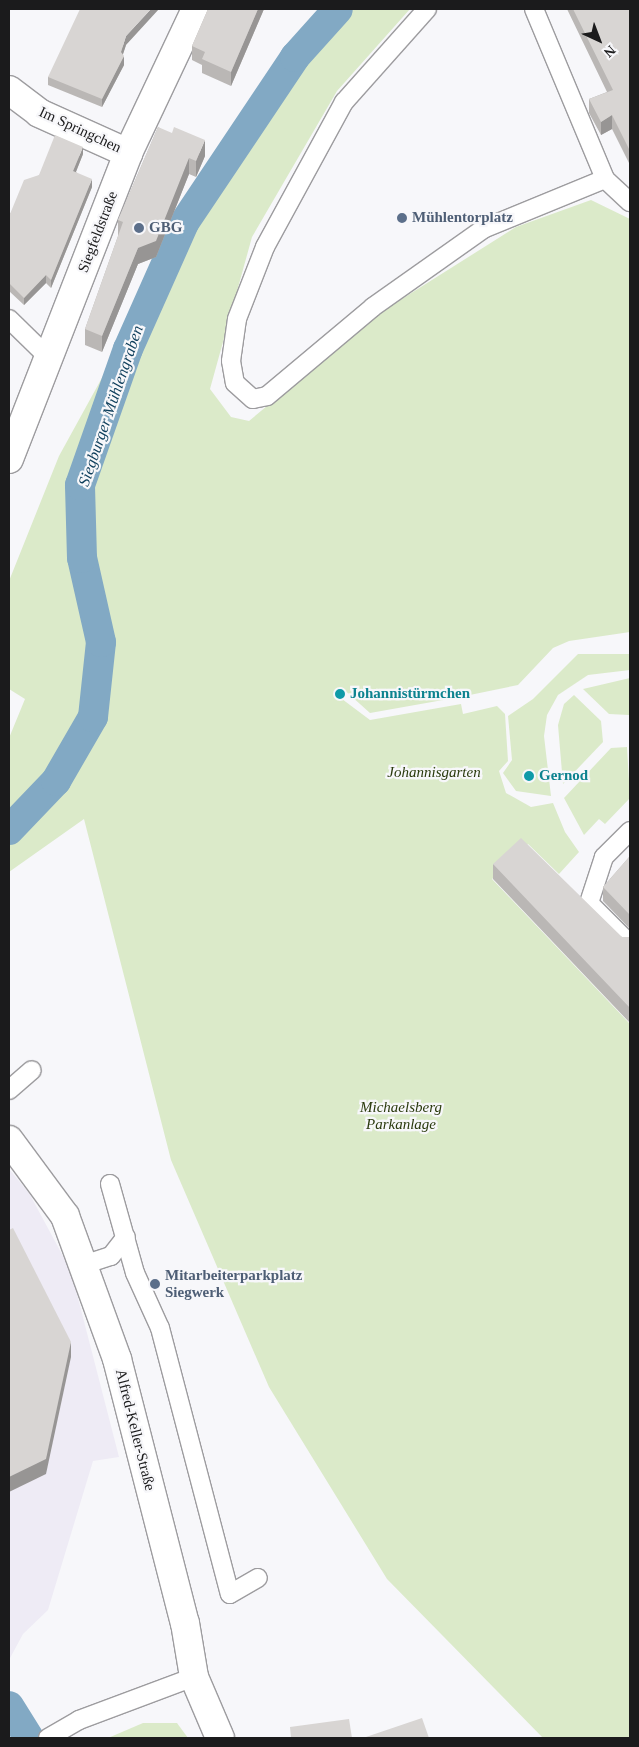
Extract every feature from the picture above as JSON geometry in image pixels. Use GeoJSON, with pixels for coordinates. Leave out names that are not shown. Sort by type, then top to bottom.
{"type":"FeatureCollection","features":[{"type":"Feature","properties":{"kind":"street","name":"Siegfeldstraße"},"geometry":{"type":"LineString","coordinates":[[9,459],[128,152],[196,9]]}},
{"type":"Feature","properties":{"kind":"street","name":"Im Springchen"},"geometry":{"type":"LineString","coordinates":[[9,90],[39,113],[128,152]]}},
{"type":"Feature","properties":{"kind":"street","name":"Alfred-Keller-Straße"},"geometry":{"type":"LineString","coordinates":[[9,1140],[65,1216],[117,1359],[185,1623],[194,1677],[220,1738]]}},
{"type":"Feature","properties":{"kind":"lane"},"geometry":{"type":"LineString","coordinates":[[427,9],[344,102],[265,247],[237,319],[231,361],[235,383],[253,399],[267,396],[428,265],[483,228],[605,179]]}},
{"type":"Feature","properties":{"kind":"lane"},"geometry":{"type":"LineString","coordinates":[[534,9],[605,179],[630,202]]}},
{"type":"Feature","properties":{"kind":"lane"},"geometry":{"type":"LineString","coordinates":[[9,319],[48,358]]}},
{"type":"Feature","properties":{"kind":"lane"},"geometry":{"type":"LineString","coordinates":[[630,831],[604,857],[588,903],[630,944]]}},
{"type":"Feature","properties":{"kind":"lane"},"geometry":{"type":"LineString","coordinates":[[9,1090],[32,1070]]}},
{"type":"Feature","properties":{"kind":"lane"},"geometry":{"type":"LineString","coordinates":[[110,1184],[135,1273],[160,1328],[230,1594],[258,1578]]}},
{"type":"Feature","properties":{"kind":"lane"},"geometry":{"type":"LineString","coordinates":[[83,1265],[111,1256],[126,1237]]}},
{"type":"Feature","properties":{"kind":"lane"},"geometry":{"type":"LineString","coordinates":[[54,1735],[194,1677]]}},
{"type":"Feature","properties":{"kind":"shaded area"},"geometry":{"type":"Polygon","coordinates":[[[9,1169],[29,1193],[71,1271],[119,1457],[93,1461],[48,1610],[23,1634],[9,1660],[9,1169]]]}},
{"type":"Feature","properties":{"kind":"green space","name":"Michaelsberg Parkanlage"},"geometry":{"type":"Polygon","coordinates":[[[349,9],[410,9],[337,91],[252,237],[210,389],[231,417],[249,421],[378,314],[516,227],[591,200],[630,219],[630,632],[569,641],[553,648],[518,685],[460,697],[370,713],[341,687],[334,693],[370,720],[461,704],[463,714],[497,706],[505,714],[508,761],[499,771],[506,793],[531,807],[553,803],[565,832],[579,852],[559,874],[528,844],[492,879],[630,1024],[630,1738],[543,1738],[387,1579],[269,1387],[171,1160],[84,819],[9,872],[9,738],[25,699],[9,689],[9,581],[59,456],[187,223],[301,65],[349,9]]]}},
{"type":"Feature","properties":{"kind":"green space"},"geometry":{"type":"Polygon","coordinates":[[[578,654],[630,654],[630,670],[588,675],[558,695],[547,715],[544,736],[551,796],[516,791],[503,773],[512,760],[508,716],[533,699],[578,654]]]}},
{"type":"Feature","properties":{"kind":"green space"},"geometry":{"type":"Polygon","coordinates":[[[630,678],[629,715],[609,714],[583,689],[630,678]]]}},
{"type":"Feature","properties":{"kind":"green space"},"geometry":{"type":"Polygon","coordinates":[[[574,695],[601,721],[603,742],[563,784],[558,725],[564,704],[574,695]]]}},
{"type":"Feature","properties":{"kind":"green space"},"geometry":{"type":"Polygon","coordinates":[[[627,747],[630,798],[605,824],[599,819],[584,835],[564,798],[611,748],[627,747]]]}},
{"type":"Feature","properties":{"kind":"green space"},"geometry":{"type":"Polygon","coordinates":[[[143,1723],[177,1723],[188,1738],[108,1738],[143,1723]]]}},
{"type":"Feature","properties":{"kind":"building"},"geometry":{"type":"Polygon","coordinates":[[[80,9],[151,9],[126,36],[121,52],[124,56],[102,99],[48,77],[80,9]]]}},
{"type":"Feature","properties":{"kind":"building"},"geometry":{"type":"Polygon","coordinates":[[[208,9],[258,9],[231,72],[202,59],[205,52],[192,46],[208,9]]]}},
{"type":"Feature","properties":{"kind":"building"},"geometry":{"type":"Polygon","coordinates":[[[573,9],[630,9],[630,151],[612,115],[601,122],[589,99],[613,90],[573,9]]]}},
{"type":"Feature","properties":{"kind":"building"},"geometry":{"type":"Polygon","coordinates":[[[158,127],[172,133],[174,127],[205,140],[196,161],[189,158],[156,241],[138,248],[102,336],[85,329],[123,222],[118,220],[158,127]]]}},
{"type":"Feature","properties":{"kind":"building"},"geometry":{"type":"Polygon","coordinates":[[[55,135],[83,147],[73,171],[92,179],[51,280],[46,275],[24,298],[9,283],[9,212],[10,214],[24,180],[39,175],[55,135]]]}},
{"type":"Feature","properties":{"kind":"building"},"geometry":{"type":"Polygon","coordinates":[[[521,838],[622,937],[630,937],[630,1008],[493,864],[521,838]]]}},
{"type":"Feature","properties":{"kind":"building"},"geometry":{"type":"Polygon","coordinates":[[[630,856],[630,915],[603,887],[630,856]]]}},
{"type":"Feature","properties":{"kind":"building"},"geometry":{"type":"Polygon","coordinates":[[[13,1228],[71,1342],[46,1459],[9,1477],[9,1230],[13,1228]]]}},
{"type":"Feature","properties":{"kind":"building"},"geometry":{"type":"Polygon","coordinates":[[[422,1718],[429,1738],[363,1738],[422,1718]]]}},
{"type":"Feature","properties":{"kind":"building"},"geometry":{"type":"Polygon","coordinates":[[[349,1719],[352,1738],[291,1738],[290,1727],[349,1719]]]}},
{"type":"Feature","properties":{"kind":"waterway","name":"Siegburger Mühlengraben"},"geometry":{"type":"LineString","coordinates":[[9,830],[56,781],[93,717],[101,642],[82,558],[80,485],[128,349],[184,223],[295,57],[338,9]]}},
{"type":"Feature","properties":{"kind":"waterway"},"geometry":{"type":"LineString","coordinates":[[9,1706],[29,1738]]}},
{"type":"Feature","properties":{"kind":"place","name":"Mühlentorplatz"},"geometry":{"type":"Point","coordinates":[402,218]}},
{"type":"Feature","properties":{"kind":"place","name":"GBG"},"geometry":{"type":"Point","coordinates":[139,228]}},
{"type":"Feature","properties":{"kind":"place","name":"Johannistürmchen"},"geometry":{"type":"Point","coordinates":[340,694]}},
{"type":"Feature","properties":{"kind":"place","name":"Gernod"},"geometry":{"type":"Point","coordinates":[529,776]}},
{"type":"Feature","properties":{"kind":"place","name":"Mitarbeiterparkplatz Siegwerk"},"geometry":{"type":"Point","coordinates":[155,1284]}},
{"type":"Feature","properties":{"kind":"park label","name":"Johannisgarten"},"geometry":{"type":"Point","coordinates":[434,773]}}]}
